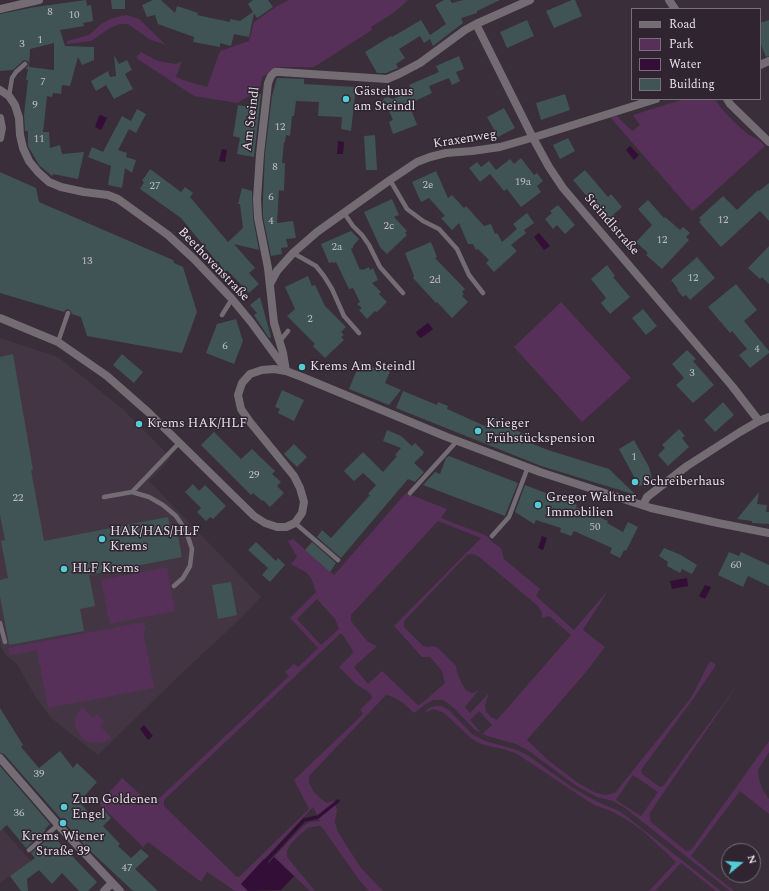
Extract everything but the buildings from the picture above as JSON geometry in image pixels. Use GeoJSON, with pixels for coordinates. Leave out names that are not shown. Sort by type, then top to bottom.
{"type":"FeatureCollection","features":[{"type":"Feature","properties":{"kind":"street"},"geometry":{"type":"LineString","coordinates":[[0,9],[39,0]]}},
{"type":"Feature","properties":{"kind":"street","name":"Am Steindl"},"geometry":{"type":"LineString","coordinates":[[286,371],[271,306],[270,285],[258,218],[257,199],[260,154],[268,83],[271,76],[275,72],[280,72],[387,79],[420,63],[465,30],[530,0]]}},
{"type":"Feature","properties":{"kind":"street","name":"Steindlstraße"},"geometry":{"type":"LineString","coordinates":[[476,24],[533,138],[549,167],[563,188],[732,386],[759,421]]}},
{"type":"Feature","properties":{"kind":"street"},"geometry":{"type":"LineString","coordinates":[[0,90],[9,96]]}},
{"type":"Feature","properties":{"kind":"street","name":"Beethovenstraße"},"geometry":{"type":"LineString","coordinates":[[9,96],[15,105],[19,118],[20,135],[23,148],[28,161],[38,172],[49,182],[61,187],[108,195],[118,199],[168,235],[194,259],[232,299],[251,322],[286,371]]}},
{"type":"Feature","properties":{"kind":"street","name":"Kraxenweg"},"geometry":{"type":"LineString","coordinates":[[270,285],[277,270],[293,253],[317,232],[417,162],[446,153],[500,147],[653,100]]}},
{"type":"Feature","properties":{"kind":"street"},"geometry":{"type":"LineString","coordinates":[[728,100],[769,142]]}},
{"type":"Feature","properties":{"kind":"street"},"geometry":{"type":"LineString","coordinates":[[0,118],[2,128],[0,138]]}},
{"type":"Feature","properties":{"kind":"street"},"geometry":{"type":"LineString","coordinates":[[0,318],[58,342],[107,376],[254,516],[265,524],[277,527],[286,527],[295,523],[302,513],[304,502],[300,488],[294,476],[241,409],[238,395],[242,382],[250,374],[262,370],[274,369],[286,371],[457,441],[528,467],[643,505],[711,522],[769,533]]}},
{"type":"Feature","properties":{"kind":"street"},"geometry":{"type":"LineString","coordinates":[[643,505],[648,497],[687,466],[759,421],[769,417]]}},
{"type":"Feature","properties":{"kind":"street"},"geometry":{"type":"LineString","coordinates":[[0,758],[58,825],[119,891]]}},
{"type":"Feature","properties":{"kind":"street"},"geometry":{"type":"LineString","coordinates":[[104,891],[112,883]]}},
{"type":"Feature","properties":{"kind":"lane"},"geometry":{"type":"LineString","coordinates":[[9,96],[12,78],[25,64]]}},
{"type":"Feature","properties":{"kind":"lane"},"geometry":{"type":"LineString","coordinates":[[390,180],[407,209],[412,214],[443,233],[457,249],[468,275],[483,293]]}},
{"type":"Feature","properties":{"kind":"lane"},"geometry":{"type":"LineString","coordinates":[[344,213],[369,245],[380,267],[403,293]]}},
{"type":"Feature","properties":{"kind":"lane"},"geometry":{"type":"LineString","coordinates":[[293,253],[316,266],[332,289],[344,316],[359,333]]}},
{"type":"Feature","properties":{"kind":"lane"},"geometry":{"type":"LineString","coordinates":[[222,315],[232,299]]}},
{"type":"Feature","properties":{"kind":"lane"},"geometry":{"type":"LineString","coordinates":[[58,342],[68,313]]}},
{"type":"Feature","properties":{"kind":"lane"},"geometry":{"type":"LineString","coordinates":[[279,342],[288,331]]}},
{"type":"Feature","properties":{"kind":"lane"},"geometry":{"type":"LineString","coordinates":[[410,493],[457,441]]}},
{"type":"Feature","properties":{"kind":"lane"},"geometry":{"type":"LineString","coordinates":[[132,492],[179,443]]}},
{"type":"Feature","properties":{"kind":"lane"},"geometry":{"type":"LineString","coordinates":[[492,536],[509,517],[528,467]]}},
{"type":"Feature","properties":{"kind":"lane"},"geometry":{"type":"LineString","coordinates":[[104,497],[132,492],[149,497],[163,505],[176,516],[186,531],[192,549],[190,566],[183,578],[174,586]]}},
{"type":"Feature","properties":{"kind":"lane"},"geometry":{"type":"LineString","coordinates":[[295,523],[338,560]]}},
{"type":"Feature","properties":{"kind":"lane"},"geometry":{"type":"LineString","coordinates":[[0,623],[5,642]]}},
{"type":"Feature","properties":{"kind":"lane"},"geometry":{"type":"LineString","coordinates":[[29,850],[58,825]]}},
{"type":"Feature","properties":{"kind":"shaded area","name":"HAK/HAS/HLF Krems"},"geometry":{"type":"Polygon","coordinates":[[[0,338],[58,357],[124,410],[171,458],[149,481],[261,597],[239,620],[98,755],[51,718],[35,696],[17,664],[6,655],[1,647],[0,338]]]}},
{"type":"Feature","properties":{"kind":"shaded area"},"geometry":{"type":"Polygon","coordinates":[[[0,826],[31,861],[0,883],[0,826]]]}},
{"type":"Feature","properties":{"kind":"green space"},"geometry":{"type":"Polygon","coordinates":[[[289,0],[408,0],[392,14],[371,27],[372,30],[314,67],[281,67],[274,69],[262,77],[260,90],[237,103],[194,96],[136,58],[141,52],[158,61],[176,64],[182,61],[176,77],[207,87],[220,51],[249,41],[254,22],[277,6],[289,0]]]}},
{"type":"Feature","properties":{"kind":"green space"},"geometry":{"type":"Polygon","coordinates":[[[127,15],[139,19],[166,45],[149,39],[128,24],[120,24],[110,28],[91,41],[67,44],[67,41],[89,35],[101,24],[113,18],[127,15]]]}},
{"type":"Feature","properties":{"kind":"green space"},"geometry":{"type":"Polygon","coordinates":[[[681,100],[716,100],[733,121],[749,135],[758,139],[765,146],[692,211],[610,117],[617,116],[632,131],[640,125],[633,115],[681,100]]]}},
{"type":"Feature","properties":{"kind":"green space"},"geometry":{"type":"Polygon","coordinates":[[[561,302],[631,378],[582,422],[514,347],[561,302]]]}},
{"type":"Feature","properties":{"kind":"green space"},"geometry":{"type":"Polygon","coordinates":[[[406,493],[447,509],[441,518],[487,536],[492,542],[501,548],[504,559],[540,589],[536,596],[574,630],[609,589],[583,630],[605,647],[586,672],[527,740],[548,760],[578,783],[596,793],[606,795],[615,793],[691,698],[710,661],[716,665],[641,770],[642,774],[660,787],[663,786],[741,680],[649,814],[651,822],[686,851],[691,850],[769,741],[769,752],[758,770],[759,779],[763,790],[769,799],[769,814],[740,791],[691,856],[721,880],[721,883],[724,883],[734,891],[730,891],[625,808],[613,801],[597,797],[575,785],[529,751],[516,744],[482,734],[492,725],[479,711],[470,720],[481,733],[475,730],[455,709],[443,700],[434,700],[414,713],[402,702],[386,695],[309,776],[309,782],[313,791],[321,799],[327,803],[334,801],[337,810],[335,822],[338,832],[361,868],[383,891],[369,891],[360,881],[321,826],[308,828],[298,836],[287,851],[287,857],[315,891],[310,891],[274,857],[303,826],[310,822],[320,821],[313,807],[241,884],[248,891],[235,891],[207,872],[201,882],[148,842],[143,847],[99,804],[122,778],[152,805],[289,676],[285,672],[294,664],[298,667],[318,648],[290,618],[316,592],[311,578],[307,573],[291,564],[297,557],[288,541],[293,539],[334,575],[406,493]],[[438,521],[351,615],[351,621],[368,642],[377,646],[354,667],[368,684],[382,671],[418,705],[445,683],[442,671],[430,657],[422,657],[394,626],[481,538],[438,521]],[[472,554],[467,555],[404,621],[404,627],[423,646],[437,647],[456,666],[462,684],[466,690],[472,693],[478,691],[465,707],[470,713],[489,693],[485,705],[486,712],[497,720],[571,635],[549,616],[542,618],[542,613],[538,606],[478,556],[472,554]],[[317,599],[297,619],[321,645],[339,629],[335,619],[317,599]],[[340,634],[164,800],[164,806],[236,876],[239,877],[309,809],[294,780],[363,714],[360,710],[372,698],[370,693],[356,684],[339,667],[353,653],[342,634],[340,634]],[[633,775],[616,800],[641,816],[658,792],[633,775]]]}},
{"type":"Feature","properties":{"kind":"green space"},"geometry":{"type":"Polygon","coordinates":[[[167,567],[175,611],[110,624],[101,580],[167,567]]]}},
{"type":"Feature","properties":{"kind":"green space"},"geometry":{"type":"Polygon","coordinates":[[[144,622],[146,629],[143,630],[154,688],[48,708],[37,650],[10,655],[8,648],[144,622]]]}},
{"type":"Feature","properties":{"kind":"green space"},"geometry":{"type":"Polygon","coordinates":[[[442,706],[449,710],[472,734],[485,741],[526,754],[573,788],[596,801],[621,812],[721,891],[716,891],[681,863],[655,891],[649,891],[676,862],[643,831],[611,811],[594,805],[517,754],[481,744],[472,739],[444,713],[434,709],[424,713],[429,708],[442,706]]]}},
{"type":"Feature","properties":{"kind":"green space"},"geometry":{"type":"Polygon","coordinates":[[[82,707],[93,718],[97,714],[104,722],[100,726],[111,738],[104,742],[96,743],[88,742],[81,737],[75,722],[77,714],[82,707]]]}},
{"type":"Feature","properties":{"kind":"water"},"geometry":{"type":"Polygon","coordinates":[[[101,115],[107,118],[101,130],[95,127],[99,116],[101,115]]]}},
{"type":"Feature","properties":{"kind":"water"},"geometry":{"type":"Polygon","coordinates":[[[338,141],[344,142],[343,154],[337,154],[338,141]]]}},
{"type":"Feature","properties":{"kind":"water"},"geometry":{"type":"Polygon","coordinates":[[[630,146],[639,155],[634,160],[626,150],[630,146]]]}},
{"type":"Feature","properties":{"kind":"water"},"geometry":{"type":"Polygon","coordinates":[[[222,149],[227,150],[225,162],[219,161],[222,149]]]}},
{"type":"Feature","properties":{"kind":"water"},"geometry":{"type":"Polygon","coordinates":[[[539,233],[550,246],[544,250],[534,237],[539,233]]]}},
{"type":"Feature","properties":{"kind":"water"},"geometry":{"type":"Polygon","coordinates":[[[428,323],[433,329],[421,338],[416,332],[428,323]]]}},
{"type":"Feature","properties":{"kind":"water"},"geometry":{"type":"Polygon","coordinates":[[[542,536],[547,538],[543,550],[538,548],[542,536]]]}},
{"type":"Feature","properties":{"kind":"water"},"geometry":{"type":"Polygon","coordinates":[[[687,578],[688,586],[672,589],[670,581],[687,578]]]}},
{"type":"Feature","properties":{"kind":"water"},"geometry":{"type":"Polygon","coordinates":[[[705,585],[711,587],[705,599],[699,596],[705,585]]]}},
{"type":"Feature","properties":{"kind":"water"},"geometry":{"type":"Polygon","coordinates":[[[144,725],[153,736],[148,740],[140,729],[144,725]]]}},
{"type":"Feature","properties":{"kind":"water"},"geometry":{"type":"Polygon","coordinates":[[[274,857],[294,876],[281,890],[248,891],[241,884],[264,859],[269,863],[274,857]]]}},
{"type":"Feature","properties":{"kind":"waterway"},"geometry":{"type":"LineString","coordinates":[[266,861],[304,820],[318,817],[338,801]]}},
{"type":"Feature","properties":{"kind":"place","name":"Gästehaus am Steindl"},"geometry":{"type":"Point","coordinates":[346,99]}},
{"type":"Feature","properties":{"kind":"place","name":"Krems Am Steindl"},"geometry":{"type":"Point","coordinates":[302,367]}},
{"type":"Feature","properties":{"kind":"place","name":"Krems HAK/HLF"},"geometry":{"type":"Point","coordinates":[139,424]}},
{"type":"Feature","properties":{"kind":"place","name":"Krieger Frühstückspension"},"geometry":{"type":"Point","coordinates":[478,431]}},
{"type":"Feature","properties":{"kind":"place","name":"Schreiberhaus"},"geometry":{"type":"Point","coordinates":[635,482]}},
{"type":"Feature","properties":{"kind":"place","name":"Gregor Waltner Immobilien"},"geometry":{"type":"Point","coordinates":[538,505]}},
{"type":"Feature","properties":{"kind":"place","name":"HAK/HAS/HLF Krems"},"geometry":{"type":"Point","coordinates":[102,539]}},
{"type":"Feature","properties":{"kind":"place","name":"HLF Krems"},"geometry":{"type":"Point","coordinates":[64,569]}},
{"type":"Feature","properties":{"kind":"place","name":"Zum Goldenen Engel"},"geometry":{"type":"Point","coordinates":[64,807]}},
{"type":"Feature","properties":{"kind":"place","name":"Krems Wiener Straße 39"},"geometry":{"type":"Point","coordinates":[63,823]}}]}
